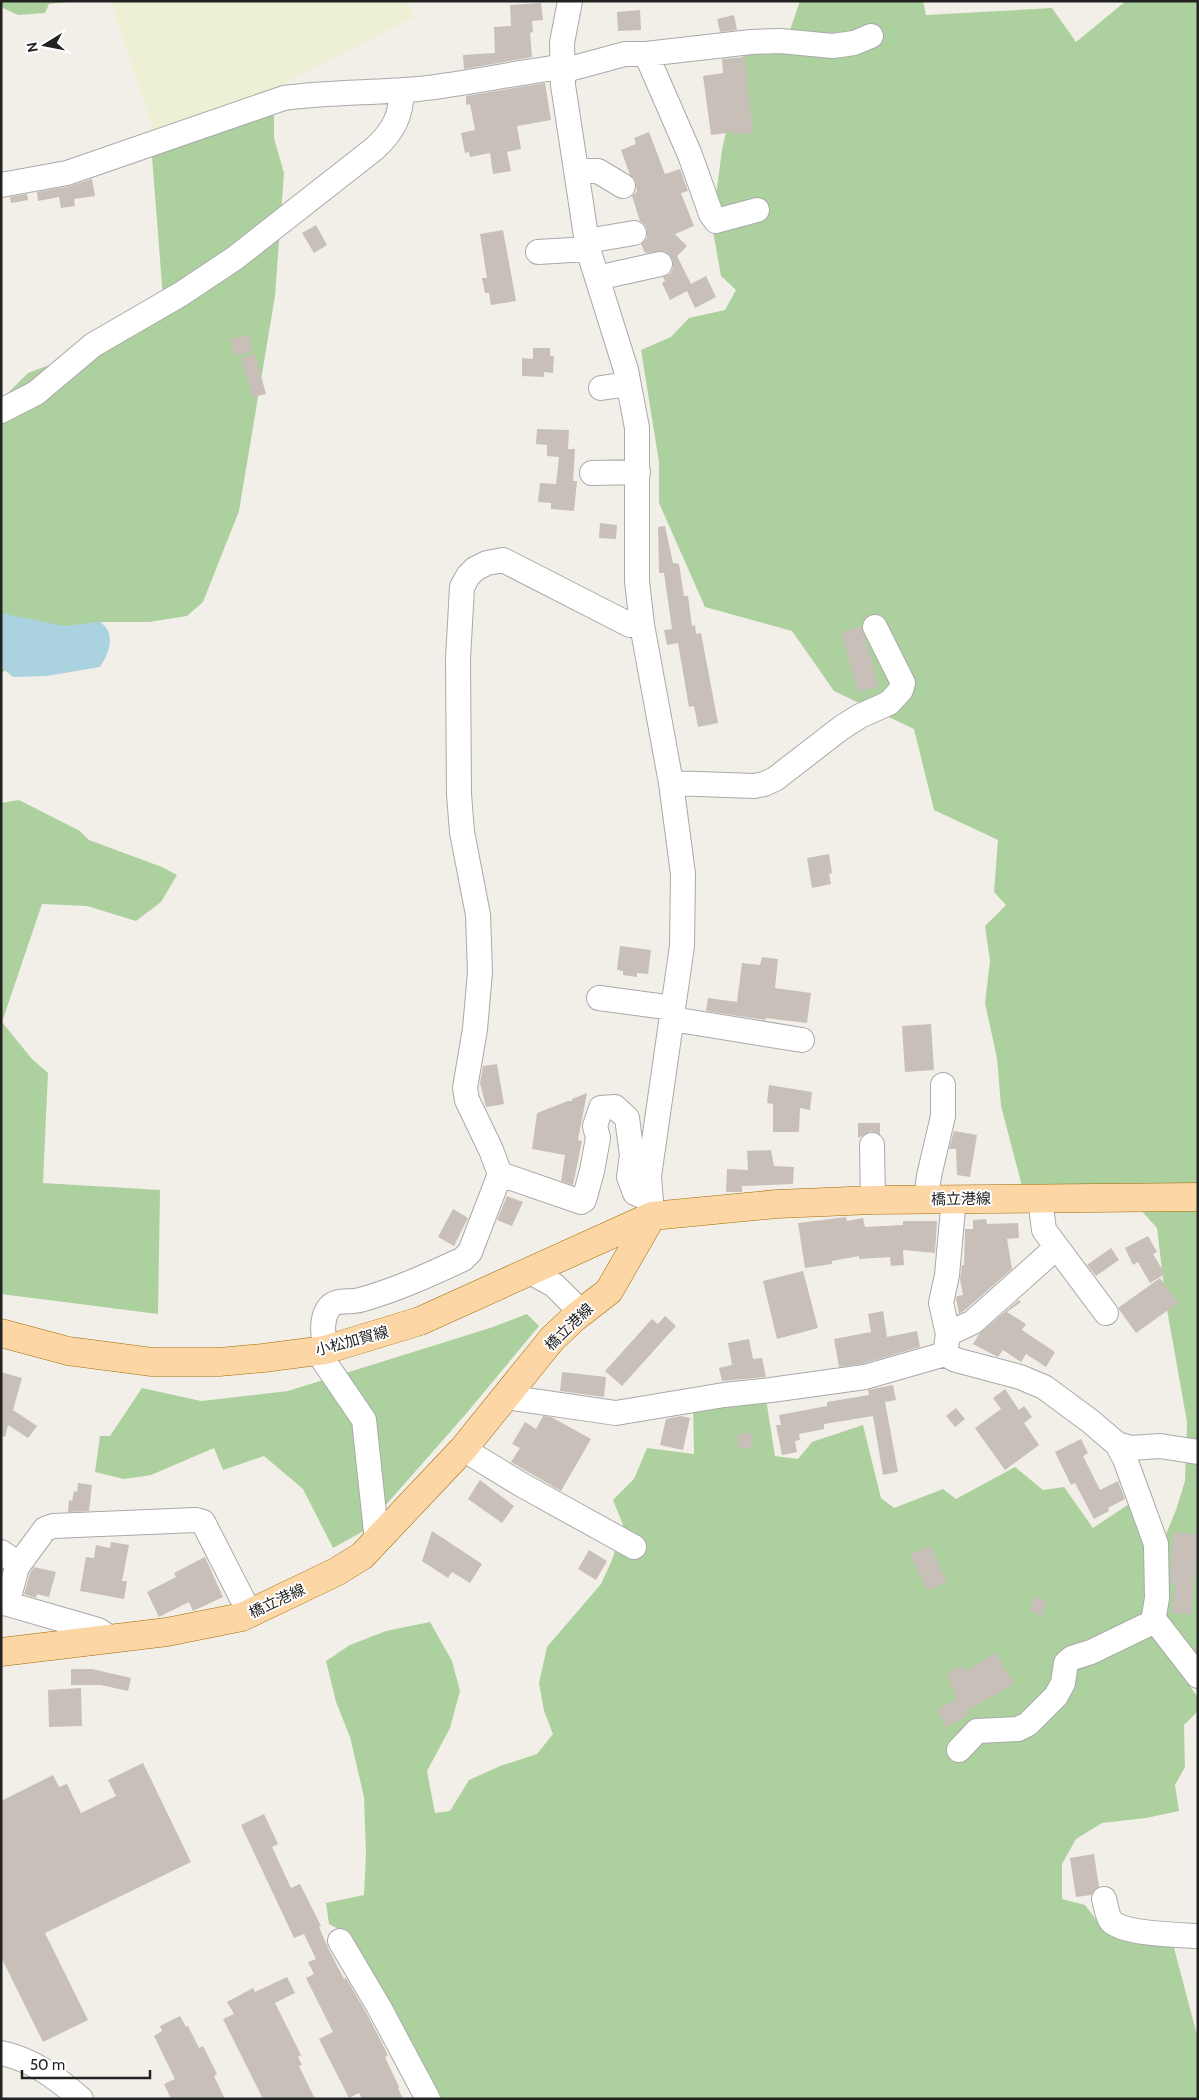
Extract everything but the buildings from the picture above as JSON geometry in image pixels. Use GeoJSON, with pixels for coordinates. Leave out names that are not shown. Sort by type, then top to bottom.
{"type":"FeatureCollection","features":[{"type":"Feature","properties":{"kind":"main road","name":"橋立港線"},"geometry":{"type":"LineString","coordinates":[[1,1652],[208,1625],[250,1614],[336,1572],[362,1556],[463,1449],[552,1339],[573,1319],[610,1291],[651,1208],[954,1198],[1198,1197]]}},
{"type":"Feature","properties":{"kind":"main road","name":"小松加賀線"},"geometry":{"type":"LineString","coordinates":[[1,1333],[68,1351],[152,1362],[219,1362],[321,1351],[420,1321],[530,1272],[651,1208]]}},
{"type":"Feature","properties":{"kind":"street"},"geometry":{"type":"LineString","coordinates":[[570,1],[562,43],[562,69],[587,245],[618,345],[637,428],[637,581],[642,625],[672,783],[681,849],[683,884],[682,946],[649,1176],[651,1208]]}},
{"type":"Feature","properties":{"kind":"street"},"geometry":{"type":"LineString","coordinates":[[1,184],[67,173],[284,98],[308,94],[402,90],[460,84],[562,69],[626,54],[646,54],[751,42],[780,41],[833,46],[854,43],[871,36]]}},
{"type":"Feature","properties":{"kind":"street"},"geometry":{"type":"LineString","coordinates":[[646,54],[690,155],[711,214],[716,221],[757,210]]}},
{"type":"Feature","properties":{"kind":"street"},"geometry":{"type":"LineString","coordinates":[[1,411],[36,393],[93,345],[181,294],[235,258],[374,149],[392,129],[401,110],[402,90]]}},
{"type":"Feature","properties":{"kind":"street"},"geometry":{"type":"LineString","coordinates":[[576,172],[598,170],[623,186]]}},
{"type":"Feature","properties":{"kind":"street"},"geometry":{"type":"LineString","coordinates":[[538,252],[587,245],[634,233]]}},
{"type":"Feature","properties":{"kind":"street"},"geometry":{"type":"LineString","coordinates":[[597,278],[660,264]]}},
{"type":"Feature","properties":{"kind":"street"},"geometry":{"type":"LineString","coordinates":[[602,388],[628,384]]}},
{"type":"Feature","properties":{"kind":"street"},"geometry":{"type":"LineString","coordinates":[[592,473],[638,472]]}},
{"type":"Feature","properties":{"kind":"street"},"geometry":{"type":"LineString","coordinates":[[376,1541],[364,1420],[321,1351],[324,1318],[329,1308],[337,1302],[358,1300],[394,1290],[463,1259],[470,1252],[500,1174],[491,1150],[467,1100],[465,1088],[475,1029],[480,972],[478,915],[462,832],[459,794],[458,659],[462,587],[468,576],[475,569],[487,563],[503,560],[614,618],[630,625],[642,625]]}},
{"type":"Feature","properties":{"kind":"street"},"geometry":{"type":"LineString","coordinates":[[672,783],[754,786],[764,784],[775,779],[854,720],[889,702],[901,690],[903,683],[875,627]]}},
{"type":"Feature","properties":{"kind":"street"},"geometry":{"type":"LineString","coordinates":[[599,998],[802,1040]]}},
{"type":"Feature","properties":{"kind":"street"},"geometry":{"type":"LineString","coordinates":[[926,1199],[929,1176],[943,1116],[944,1085]]}},
{"type":"Feature","properties":{"kind":"street"},"geometry":{"type":"LineString","coordinates":[[500,1174],[580,1202],[584,1200],[598,1138],[595,1126],[601,1108],[615,1107],[627,1118],[632,1155],[629,1176],[635,1193],[651,1208]]}},
{"type":"Feature","properties":{"kind":"street"},"geometry":{"type":"LineString","coordinates":[[872,1145],[873,1200]]}},
{"type":"Feature","properties":{"kind":"street"},"geometry":{"type":"LineString","coordinates":[[954,1198],[947,1275],[941,1302],[946,1344],[956,1360],[1020,1377],[1044,1387],[1090,1421],[1116,1444],[1125,1459],[1156,1544],[1157,1598],[1153,1622],[1091,1652],[1072,1658],[1066,1663],[1063,1683],[1056,1696],[1028,1724],[1010,1730],[977,1732],[959,1750]]}},
{"type":"Feature","properties":{"kind":"street"},"geometry":{"type":"LineString","coordinates":[[1040,1198],[1044,1230],[1106,1313]]}},
{"type":"Feature","properties":{"kind":"street"},"geometry":{"type":"LineString","coordinates":[[506,1397],[616,1413],[724,1395],[865,1376],[946,1344],[1056,1248]]}},
{"type":"Feature","properties":{"kind":"street"},"geometry":{"type":"LineString","coordinates":[[530,1272],[554,1285],[574,1305],[573,1319]]}},
{"type":"Feature","properties":{"kind":"street"},"geometry":{"type":"LineString","coordinates":[[1116,1444],[1131,1448],[1160,1446],[1198,1452]]}},
{"type":"Feature","properties":{"kind":"street"},"geometry":{"type":"LineString","coordinates":[[463,1449],[634,1547]]}},
{"type":"Feature","properties":{"kind":"street"},"geometry":{"type":"LineString","coordinates":[[112,1639],[98,1630],[4,1603],[10,1558],[45,1529],[53,1526],[196,1520],[203,1522],[250,1614]]}},
{"type":"Feature","properties":{"kind":"street"},"geometry":{"type":"LineString","coordinates":[[1153,1618],[1169,1636],[1198,1676]]}},
{"type":"Feature","properties":{"kind":"street"},"geometry":{"type":"LineString","coordinates":[[1104,1899],[1110,1920],[1117,1926],[1161,1934],[1198,1936]]}},
{"type":"Feature","properties":{"kind":"street"},"geometry":{"type":"LineString","coordinates":[[340,1942],[379,2007],[428,2099]]}},
{"type":"Feature","properties":{"kind":"street"},"geometry":{"type":"LineString","coordinates":[[1,2053],[34,2065],[59,2080],[81,2099]]}},
{"type":"Feature","properties":{"kind":"green space"},"geometry":{"type":"Polygon","coordinates":[[[1,1],[75,1],[49,4],[45,13],[18,15],[1,7],[1,1]]]}},
{"type":"Feature","properties":{"kind":"green space"},"geometry":{"type":"Polygon","coordinates":[[[111,1],[405,1],[414,17],[232,110],[155,137],[111,1]]]}},
{"type":"Feature","properties":{"kind":"green space"},"geometry":{"type":"Polygon","coordinates":[[[800,1],[923,1],[926,15],[1052,8],[1076,42],[1126,1],[1198,1],[1198,1658],[1163,1612],[1160,1549],[1176,1510],[1185,1481],[1187,1422],[1166,1304],[1157,1228],[1119,1186],[1022,1186],[1001,1106],[997,1058],[985,1003],[990,961],[985,926],[1006,905],[994,892],[998,840],[934,810],[914,729],[834,691],[792,631],[705,607],[659,503],[659,462],[641,350],[671,337],[689,318],[725,310],[736,290],[721,276],[712,225],[722,150],[745,47],[784,47],[800,1]]]}},
{"type":"Feature","properties":{"kind":"green space"},"geometry":{"type":"Polygon","coordinates":[[[274,107],[274,138],[284,173],[275,296],[239,511],[203,602],[187,616],[149,622],[103,622],[76,627],[1,673],[1,400],[28,373],[113,341],[163,298],[151,144],[274,107]]]}},
{"type":"Feature","properties":{"kind":"green space"},"geometry":{"type":"Polygon","coordinates":[[[19,800],[80,831],[89,840],[162,867],[177,875],[161,902],[136,921],[87,906],[42,904],[2,1022],[32,1059],[48,1073],[43,1183],[160,1190],[158,1314],[1,1294],[1,803],[19,800]]]}},
{"type":"Feature","properties":{"kind":"green space"},"geometry":{"type":"Polygon","coordinates":[[[527,1314],[539,1326],[465,1415],[362,1532],[333,1548],[303,1489],[264,1456],[223,1470],[214,1448],[151,1475],[124,1479],[95,1472],[100,1436],[110,1436],[142,1388],[201,1401],[288,1391],[490,1328],[527,1314]]]}},
{"type":"Feature","properties":{"kind":"green space"},"geometry":{"type":"Polygon","coordinates":[[[766,1399],[775,1456],[798,1459],[812,1442],[863,1425],[881,1498],[894,1508],[943,1489],[956,1499],[1015,1467],[1043,1490],[1064,1487],[1093,1528],[1129,1504],[1144,1545],[1152,1630],[1198,1698],[1198,1711],[1184,1725],[1185,1767],[1175,1785],[1179,1811],[1146,1818],[1102,1823],[1076,1839],[1062,1864],[1062,1899],[1085,1905],[1104,1930],[1173,1944],[1198,2039],[1198,2099],[431,2099],[340,1930],[329,1924],[326,1903],[364,1895],[366,1853],[364,1797],[350,1737],[336,1702],[326,1661],[350,1645],[386,1631],[430,1622],[452,1661],[460,1691],[450,1728],[427,1771],[435,1813],[450,1811],[469,1780],[500,1766],[537,1754],[553,1734],[544,1711],[539,1683],[547,1647],[601,1584],[612,1560],[623,1525],[613,1500],[634,1479],[647,1448],[694,1454],[693,1406],[766,1399]]]}},
{"type":"Feature","properties":{"kind":"water"},"geometry":{"type":"Polygon","coordinates":[[[1,613],[64,626],[100,622],[105,627],[110,638],[106,656],[100,667],[47,676],[13,677],[1,667],[1,613]]]}}]}
